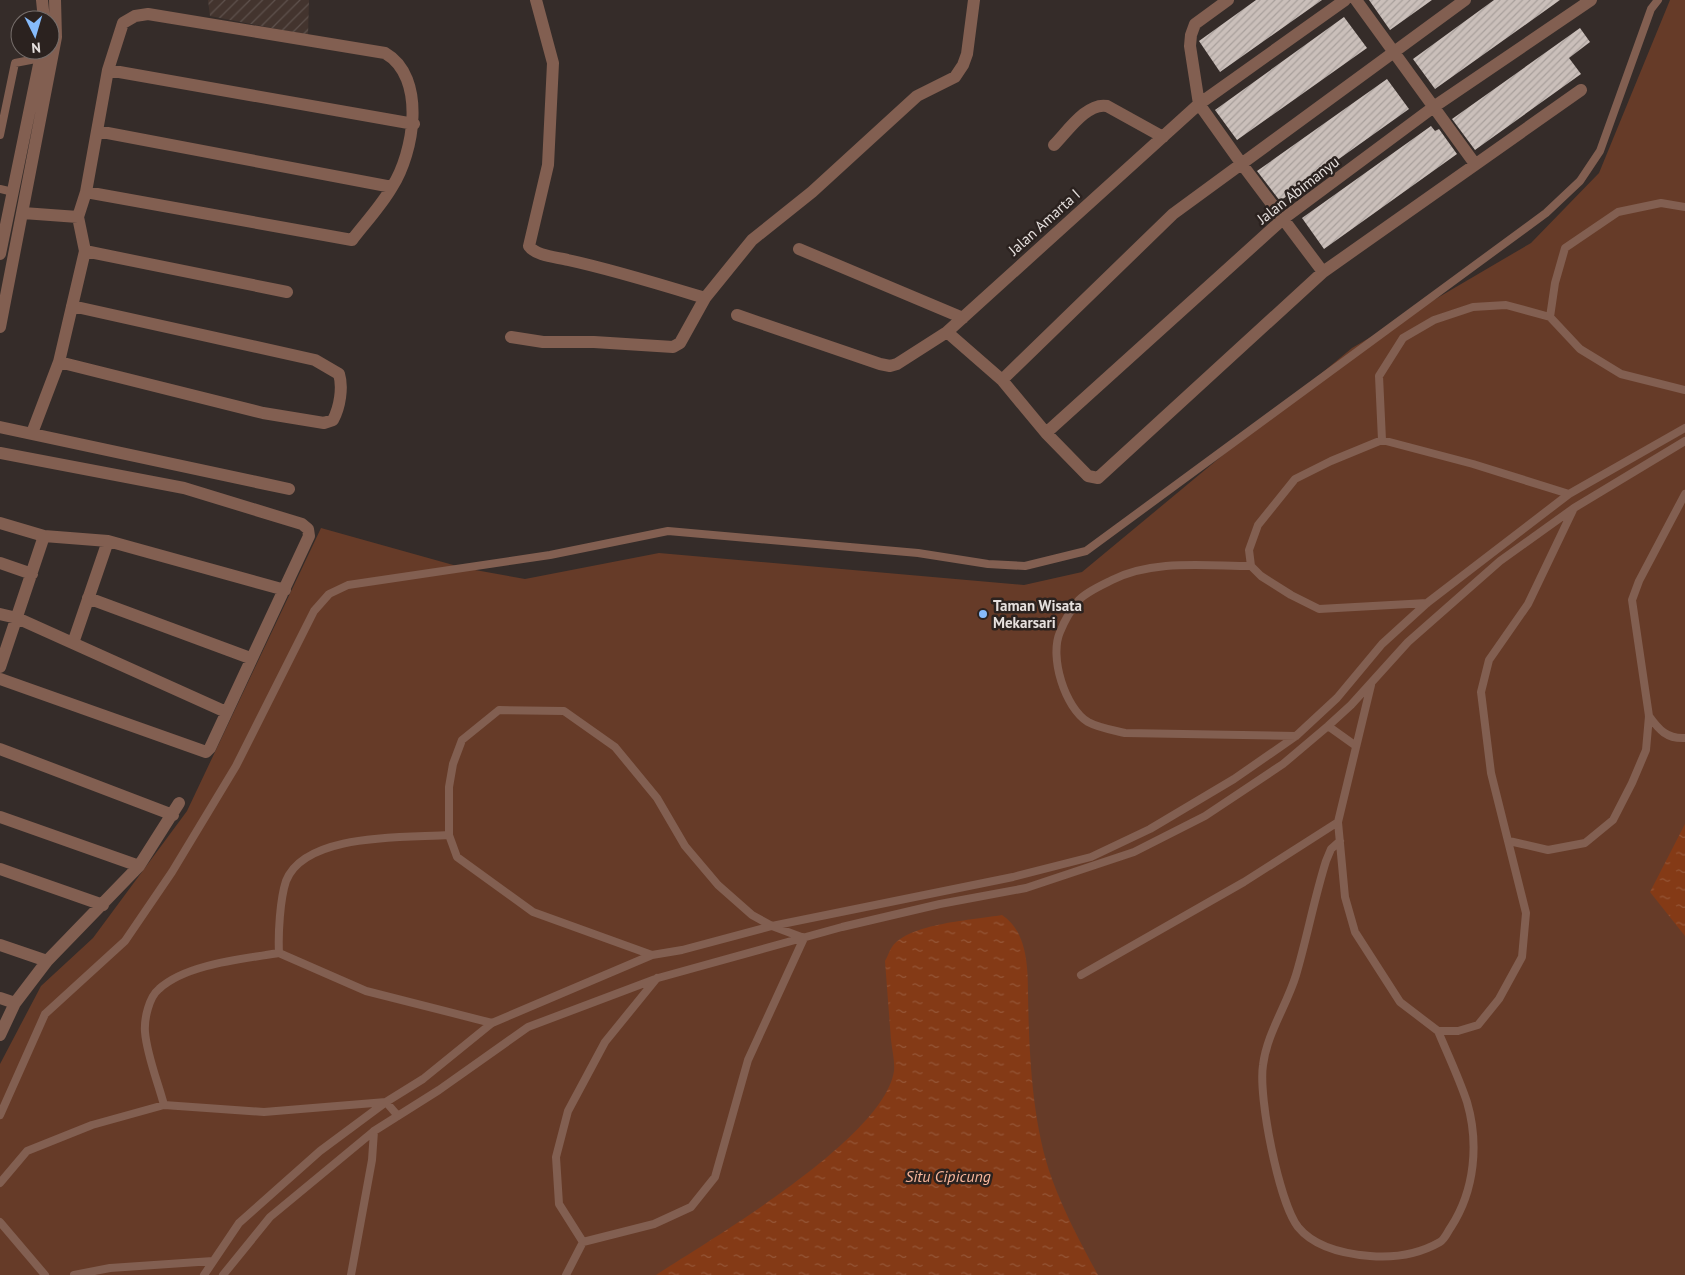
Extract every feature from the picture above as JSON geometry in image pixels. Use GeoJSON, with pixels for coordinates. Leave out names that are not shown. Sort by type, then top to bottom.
{"type":"FeatureCollection","features":[{"type":"Feature","properties":{"kind":"street"},"geometry":{"type":"LineString","coordinates":[[536,0],[553,63],[548,165],[529,246],[532,250],[553,257],[604,268],[704,298]]}},
{"type":"Feature","properties":{"kind":"street"},"geometry":{"type":"LineString","coordinates":[[511,337],[543,342],[594,342],[673,347],[680,343],[704,298],[752,240],[812,192],[917,96],[955,77],[963,65],[967,54],[974,0]]}},
{"type":"Feature","properties":{"kind":"street"},"geometry":{"type":"LineString","coordinates":[[1228,0],[1195,24],[1191,35],[1190,46],[1199,104],[1323,272]]}},
{"type":"Feature","properties":{"kind":"street","name":"Jalan Amarta I"},"geometry":{"type":"LineString","coordinates":[[737,315],[890,366],[897,364],[947,332],[1199,104],[1345,0]]}},
{"type":"Feature","properties":{"kind":"street"},"geometry":{"type":"LineString","coordinates":[[1356,0],[1435,106],[1475,164]]}},
{"type":"Feature","properties":{"kind":"street"},"geometry":{"type":"LineString","coordinates":[[1002,380],[1173,214],[1465,0]]}},
{"type":"Feature","properties":{"kind":"street","name":"Jalan Abimanyu"},"geometry":{"type":"LineString","coordinates":[[1046,433],[1283,219],[1435,106],[1591,0]]}},
{"type":"Feature","properties":{"kind":"street"},"geometry":{"type":"LineString","coordinates":[[32,433],[59,362],[85,250],[78,217],[86,192],[108,70],[123,23],[135,16],[148,14],[385,54],[399,63],[411,93],[414,124],[392,187],[352,240],[86,192]]}},
{"type":"Feature","properties":{"kind":"street"},"geometry":{"type":"LineString","coordinates":[[0,254],[44,60]]}},
{"type":"Feature","properties":{"kind":"street"},"geometry":{"type":"LineString","coordinates":[[0,327],[26,195],[44,60]]}},
{"type":"Feature","properties":{"kind":"street"},"geometry":{"type":"LineString","coordinates":[[108,70],[414,124]]}},
{"type":"Feature","properties":{"kind":"street"},"geometry":{"type":"LineString","coordinates":[[947,332],[1002,380],[1046,433],[1088,476],[1098,478],[1323,272],[1581,90]]}},
{"type":"Feature","properties":{"kind":"street"},"geometry":{"type":"LineString","coordinates":[[1054,146],[1091,108],[1100,104],[1163,137]]}},
{"type":"Feature","properties":{"kind":"street"},"geometry":{"type":"LineString","coordinates":[[97,131],[392,187]]}},
{"type":"Feature","properties":{"kind":"street"},"geometry":{"type":"LineString","coordinates":[[13,192],[26,195]]}},
{"type":"Feature","properties":{"kind":"street"},"geometry":{"type":"LineString","coordinates":[[23,213],[78,217]]}},
{"type":"Feature","properties":{"kind":"street"},"geometry":{"type":"LineString","coordinates":[[799,249],[963,318]]}},
{"type":"Feature","properties":{"kind":"street"},"geometry":{"type":"LineString","coordinates":[[85,250],[286,292]]}},
{"type":"Feature","properties":{"kind":"street"},"geometry":{"type":"LineString","coordinates":[[59,362],[263,413],[324,423],[333,420],[336,414],[341,380],[339,374],[315,360],[72,306]]}},
{"type":"Feature","properties":{"kind":"street"},"geometry":{"type":"LineString","coordinates":[[0,427],[289,489]]}},
{"type":"Feature","properties":{"kind":"street"},"geometry":{"type":"LineString","coordinates":[[0,453],[184,488],[302,524],[308,529],[309,536],[250,658],[210,748],[202,752],[0,679]]}},
{"type":"Feature","properties":{"kind":"street"},"geometry":{"type":"LineString","coordinates":[[0,523],[44,536],[108,541],[284,590]]}},
{"type":"Feature","properties":{"kind":"street"},"geometry":{"type":"LineString","coordinates":[[0,667],[44,536]]}},
{"type":"Feature","properties":{"kind":"street"},"geometry":{"type":"LineString","coordinates":[[73,643],[108,541]]}},
{"type":"Feature","properties":{"kind":"street"},"geometry":{"type":"LineString","coordinates":[[0,563],[32,574]]}},
{"type":"Feature","properties":{"kind":"street"},"geometry":{"type":"LineString","coordinates":[[88,598],[250,658]]}},
{"type":"Feature","properties":{"kind":"street"},"geometry":{"type":"LineString","coordinates":[[0,614],[17,618],[226,712]]}},
{"type":"Feature","properties":{"kind":"street"},"geometry":{"type":"LineString","coordinates":[[0,749],[176,809],[139,866],[47,962],[15,1003],[0,1035]]}},
{"type":"Feature","properties":{"kind":"street"},"geometry":{"type":"LineString","coordinates":[[0,817],[139,866]]}},
{"type":"Feature","properties":{"kind":"street"},"geometry":{"type":"LineString","coordinates":[[0,869],[103,905]]}},
{"type":"Feature","properties":{"kind":"street"},"geometry":{"type":"LineString","coordinates":[[0,945],[47,962]]}},
{"type":"Feature","properties":{"kind":"street"},"geometry":{"type":"LineString","coordinates":[[0,998],[15,1003]]}},
{"type":"Feature","properties":{"kind":"lane"},"geometry":{"type":"LineString","coordinates":[[0,1115],[45,1014],[125,941],[172,872],[236,766],[314,612],[329,594],[348,585],[550,555],[668,531],[918,553],[988,564],[1025,566],[1086,551],[1546,213],[1580,181],[1600,151],[1651,9],[1658,0]]}},
{"type":"Feature","properties":{"kind":"lane"},"geometry":{"type":"LineString","coordinates":[[0,135],[15,63],[28,60]]}},
{"type":"Feature","properties":{"kind":"lane"},"geometry":{"type":"LineString","coordinates":[[0,189],[13,192]]}},
{"type":"Feature","properties":{"kind":"lane"},"geometry":{"type":"LineString","coordinates":[[1550,317],[1555,283],[1565,248],[1618,212],[1661,203],[1685,207]]}},
{"type":"Feature","properties":{"kind":"lane"},"geometry":{"type":"LineString","coordinates":[[1382,440],[1379,376],[1404,338],[1434,320],[1473,307],[1506,305],[1550,317],[1580,350],[1621,374],[1685,390]]}},
{"type":"Feature","properties":{"kind":"lane"},"geometry":{"type":"LineString","coordinates":[[204,1275],[239,1223],[320,1151],[386,1102],[423,1079],[492,1023],[652,955],[682,950],[772,926],[1013,877],[1091,857],[1150,829],[1234,779],[1296,736],[1337,698],[1382,644],[1427,603],[1570,494],[1685,428]]}},
{"type":"Feature","properties":{"kind":"lane"},"geometry":{"type":"LineString","coordinates":[[1427,603],[1320,609],[1291,595],[1261,576],[1251,566],[1249,550],[1258,525],[1295,479],[1331,461],[1382,440],[1473,464],[1570,494]]}},
{"type":"Feature","properties":{"kind":"lane"},"geometry":{"type":"LineString","coordinates":[[223,1275],[270,1217],[374,1132],[528,1027],[658,978],[804,938],[940,904],[1026,888],[1134,852],[1204,816],[1283,764],[1328,726],[1372,682],[1408,642],[1493,568],[1574,508],[1685,441]]}},
{"type":"Feature","properties":{"kind":"lane"},"geometry":{"type":"LineString","coordinates":[[1509,841],[1548,850],[1585,843],[1613,820],[1632,783],[1646,750],[1649,716],[1632,600],[1639,581],[1685,494]]}},
{"type":"Feature","properties":{"kind":"lane"},"geometry":{"type":"LineString","coordinates":[[1438,1031],[1458,1031],[1478,1025],[1499,999],[1522,957],[1526,913],[1491,773],[1481,692],[1489,660],[1528,604],[1574,508]]}},
{"type":"Feature","properties":{"kind":"lane"},"geometry":{"type":"LineString","coordinates":[[1251,566],[1183,566],[1142,569],[1113,579],[1080,598],[1059,634],[1057,670],[1063,688],[1073,706],[1087,721],[1104,728],[1124,733],[1296,736]]}},
{"type":"Feature","properties":{"kind":"lane"},"geometry":{"type":"LineString","coordinates":[[1340,841],[1331,849],[1326,861],[1295,977],[1267,1044],[1262,1065],[1268,1130],[1286,1197],[1298,1227],[1317,1243],[1350,1255],[1380,1257],[1406,1255],[1442,1241],[1456,1220],[1472,1183],[1474,1144],[1467,1103],[1438,1031],[1400,1002],[1355,932],[1345,897],[1340,841],[1338,822],[1372,682]]}},
{"type":"Feature","properties":{"kind":"lane"},"geometry":{"type":"LineString","coordinates":[[652,955],[533,912],[457,858],[449,835],[449,787],[453,764],[462,740],[499,710],[564,711],[615,747],[656,798],[685,846],[718,886],[752,915],[772,926],[804,938]]}},
{"type":"Feature","properties":{"kind":"lane"},"geometry":{"type":"LineString","coordinates":[[1649,716],[1659,730],[1674,738],[1685,738]]}},
{"type":"Feature","properties":{"kind":"lane"},"geometry":{"type":"LineString","coordinates":[[1328,726],[1356,746]]}},
{"type":"Feature","properties":{"kind":"lane"},"geometry":{"type":"LineString","coordinates":[[1081,975],[1244,882],[1338,822]]}},
{"type":"Feature","properties":{"kind":"lane"},"geometry":{"type":"LineString","coordinates":[[278,953],[278,933],[286,880],[302,860],[331,845],[449,835]]}},
{"type":"Feature","properties":{"kind":"lane"},"geometry":{"type":"LineString","coordinates":[[566,1275],[583,1242],[654,1224],[691,1207],[715,1177],[748,1060],[804,938]]}},
{"type":"Feature","properties":{"kind":"lane"},"geometry":{"type":"LineString","coordinates":[[164,1106],[145,1031],[148,1011],[158,989],[184,974],[217,964],[278,953],[366,991],[492,1023]]}},
{"type":"Feature","properties":{"kind":"lane"},"geometry":{"type":"LineString","coordinates":[[583,1242],[559,1204],[556,1157],[568,1111],[605,1042],[658,978]]}},
{"type":"Feature","properties":{"kind":"lane"},"geometry":{"type":"LineString","coordinates":[[386,1102],[398,1116]]}},
{"type":"Feature","properties":{"kind":"lane"},"geometry":{"type":"LineString","coordinates":[[0,1183],[27,1151],[92,1125],[164,1106],[264,1112],[386,1102]]}},
{"type":"Feature","properties":{"kind":"lane"},"geometry":{"type":"LineString","coordinates":[[350,1275],[372,1160],[374,1132]]}},
{"type":"Feature","properties":{"kind":"lane"},"geometry":{"type":"LineString","coordinates":[[0,1222],[45,1275]]}},
{"type":"Feature","properties":{"kind":"lane"},"geometry":{"type":"LineString","coordinates":[[74,1275],[110,1268],[213,1261]]}},
{"type":"Feature","properties":{"kind":"shaded area"},"geometry":{"type":"Polygon","coordinates":[[[208,0],[309,0],[308,35],[210,16],[208,0]]]}},
{"type":"Feature","properties":{"kind":"shaded area","name":"Taman Wisata Mekarsari"},"geometry":{"type":"Polygon","coordinates":[[[1670,0],[1685,0],[1685,1275],[0,1275],[0,1064],[41,986],[93,938],[187,811],[321,528],[464,568],[525,579],[659,553],[1024,585],[1082,572],[1352,348],[1531,243],[1599,173],[1670,0]]]}},
{"type":"Feature","properties":{"kind":"water"},"geometry":{"type":"Polygon","coordinates":[[[1685,824],[1685,936],[1650,892],[1685,824]]]}},
{"type":"Feature","properties":{"kind":"water","name":"Situ Cipicung"},"geometry":{"type":"Polygon","coordinates":[[[1002,915],[1017,930],[1026,961],[1033,1088],[1045,1158],[1062,1204],[1098,1275],[656,1275],[754,1212],[793,1184],[861,1126],[883,1097],[894,1071],[885,961],[892,947],[900,939],[927,928],[1002,915]]]}},
{"type":"Feature","properties":{"kind":"building"},"geometry":{"type":"Polygon","coordinates":[[[1256,0],[1322,0],[1220,72],[1199,41],[1256,0]]]}},
{"type":"Feature","properties":{"kind":"building"},"geometry":{"type":"Polygon","coordinates":[[[1369,0],[1432,0],[1390,30],[1369,0]]]}},
{"type":"Feature","properties":{"kind":"building"},"geometry":{"type":"Polygon","coordinates":[[[1494,0],[1560,0],[1435,89],[1413,59],[1494,0]]]}},
{"type":"Feature","properties":{"kind":"building"},"geometry":{"type":"Polygon","coordinates":[[[1344,17],[1367,48],[1237,140],[1215,110],[1344,17]]]}},
{"type":"Feature","properties":{"kind":"building"},"geometry":{"type":"Polygon","coordinates":[[[1580,28],[1590,42],[1569,58],[1581,74],[1475,150],[1452,119],[1580,28]]]}},
{"type":"Feature","properties":{"kind":"building"},"geometry":{"type":"Polygon","coordinates":[[[1387,79],[1409,109],[1280,201],[1257,171],[1387,79]]]}},
{"type":"Feature","properties":{"kind":"building"},"geometry":{"type":"Polygon","coordinates":[[[1431,126],[1435,131],[1439,129],[1457,154],[1324,249],[1302,218],[1431,126]]]}},
{"type":"Feature","properties":{"kind":"place","name":"Taman Wisata Mekarsari"},"geometry":{"type":"Point","coordinates":[983,614]}}]}
